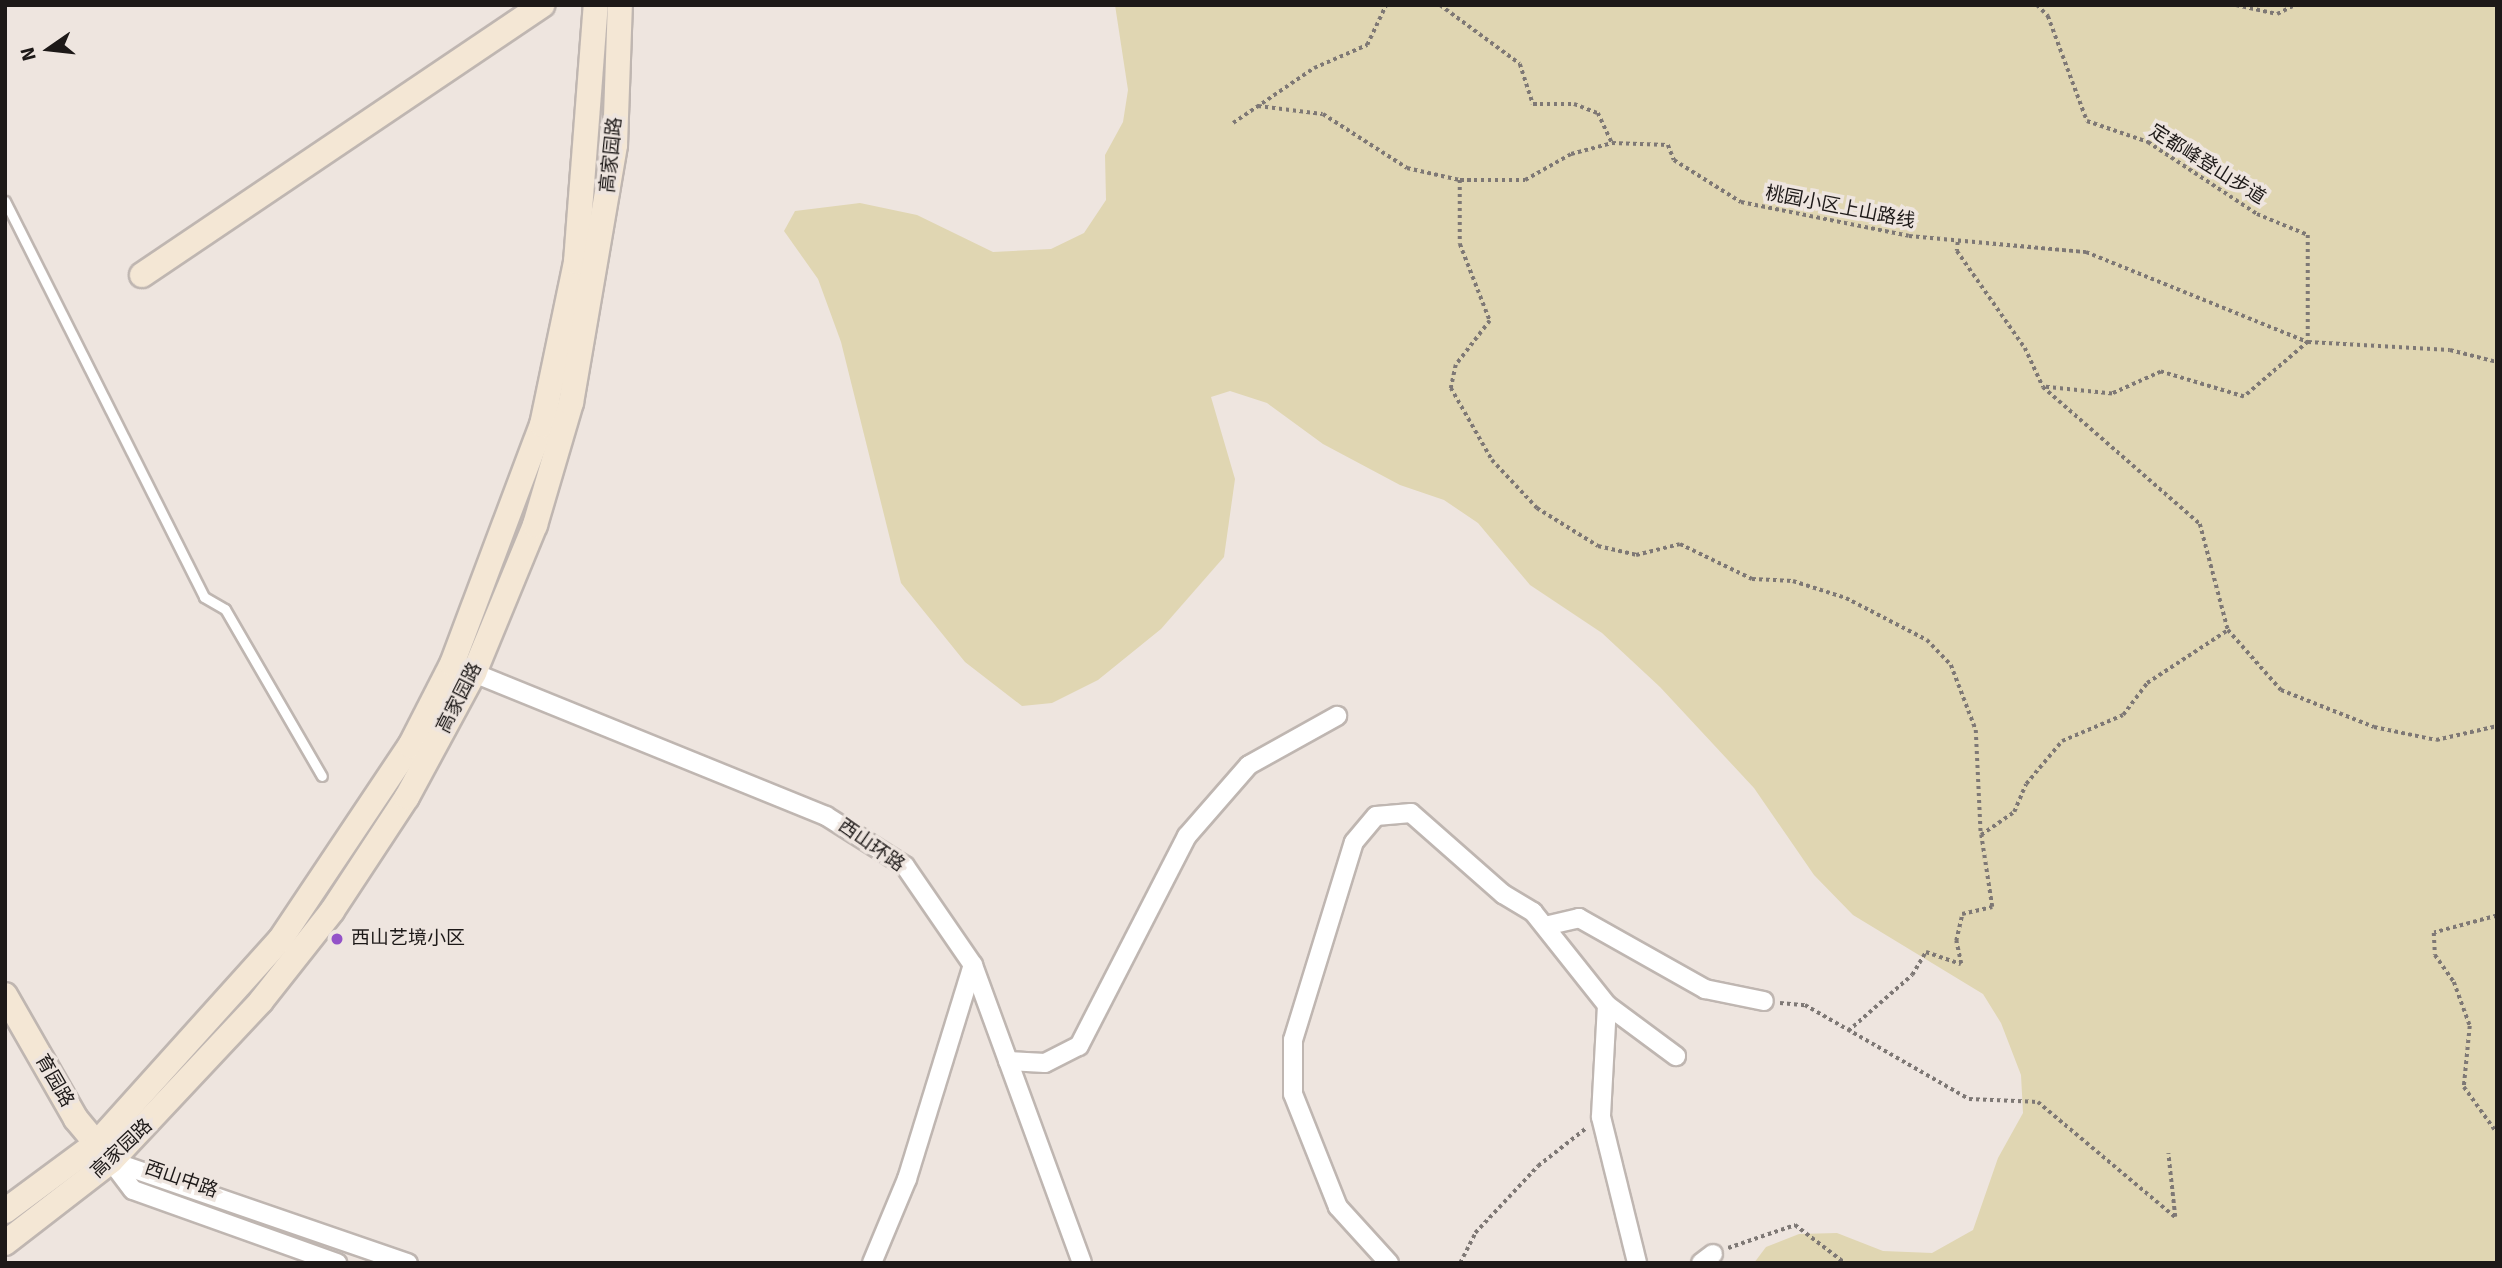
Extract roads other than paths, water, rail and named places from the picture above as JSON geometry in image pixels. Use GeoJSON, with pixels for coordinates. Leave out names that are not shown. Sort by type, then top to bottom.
{"type":"FeatureCollection","features":[{"type":"Feature","properties":{"kind":"main road"},"geometry":{"type":"LineString","coordinates":[[142,275],[543,5]]}},
{"type":"Feature","properties":{"kind":"main road","name":"高家园路"},"geometry":{"type":"LineString","coordinates":[[5,1211],[104,1152],[280,940],[410,747],[452,664],[542,425],[576,262],[596,5]]}},
{"type":"Feature","properties":{"kind":"main road","name":"高家园路"},"geometry":{"type":"LineString","coordinates":[[5,1243],[261,1001],[332,911],[407,797],[474,673],[535,525],[570,403],[615,145],[620,5]]}},
{"type":"Feature","properties":{"kind":"main road","name":"育园路"},"geometry":{"type":"LineString","coordinates":[[5,995],[104,1152]]}},
{"type":"Feature","properties":{"kind":"street","name":"西山环路"},"geometry":{"type":"LineString","coordinates":[[474,673],[826,816],[905,866],[973,965],[1083,1263]]}},
{"type":"Feature","properties":{"kind":"street"},"geometry":{"type":"LineString","coordinates":[[1008,1061],[1045,1063],[1079,1046],[1187,836],[1249,765],[1337,716]]}},
{"type":"Feature","properties":{"kind":"street"},"geometry":{"type":"LineString","coordinates":[[1389,1263],[1338,1207],[1293,1094],[1293,1040],[1354,842],[1376,816],[1411,813],[1545,926],[1607,1005],[1676,1056]]}},
{"type":"Feature","properties":{"kind":"street"},"geometry":{"type":"LineString","coordinates":[[1545,926],[1579,918],[1705,989],[1764,1001]]}},
{"type":"Feature","properties":{"kind":"street"},"geometry":{"type":"LineString","coordinates":[[872,1263],[907,1179],[973,965]]}},
{"type":"Feature","properties":{"kind":"street"},"geometry":{"type":"LineString","coordinates":[[1607,1005],[1601,1117],[1637,1263]]}},
{"type":"Feature","properties":{"kind":"street","name":"西山中路"},"geometry":{"type":"LineString","coordinates":[[104,1152],[133,1190],[337,1263]]}},
{"type":"Feature","properties":{"kind":"street","name":"西山中路"},"geometry":{"type":"LineString","coordinates":[[104,1152],[408,1263]]}},
{"type":"Feature","properties":{"kind":"lane"},"geometry":{"type":"LineString","coordinates":[[5,201],[204,597],[225,608],[322,776]]}},
{"type":"Feature","properties":{"kind":"place","name":"西山艺境小区"},"geometry":{"type":"Point","coordinates":[337,939]}}]}
